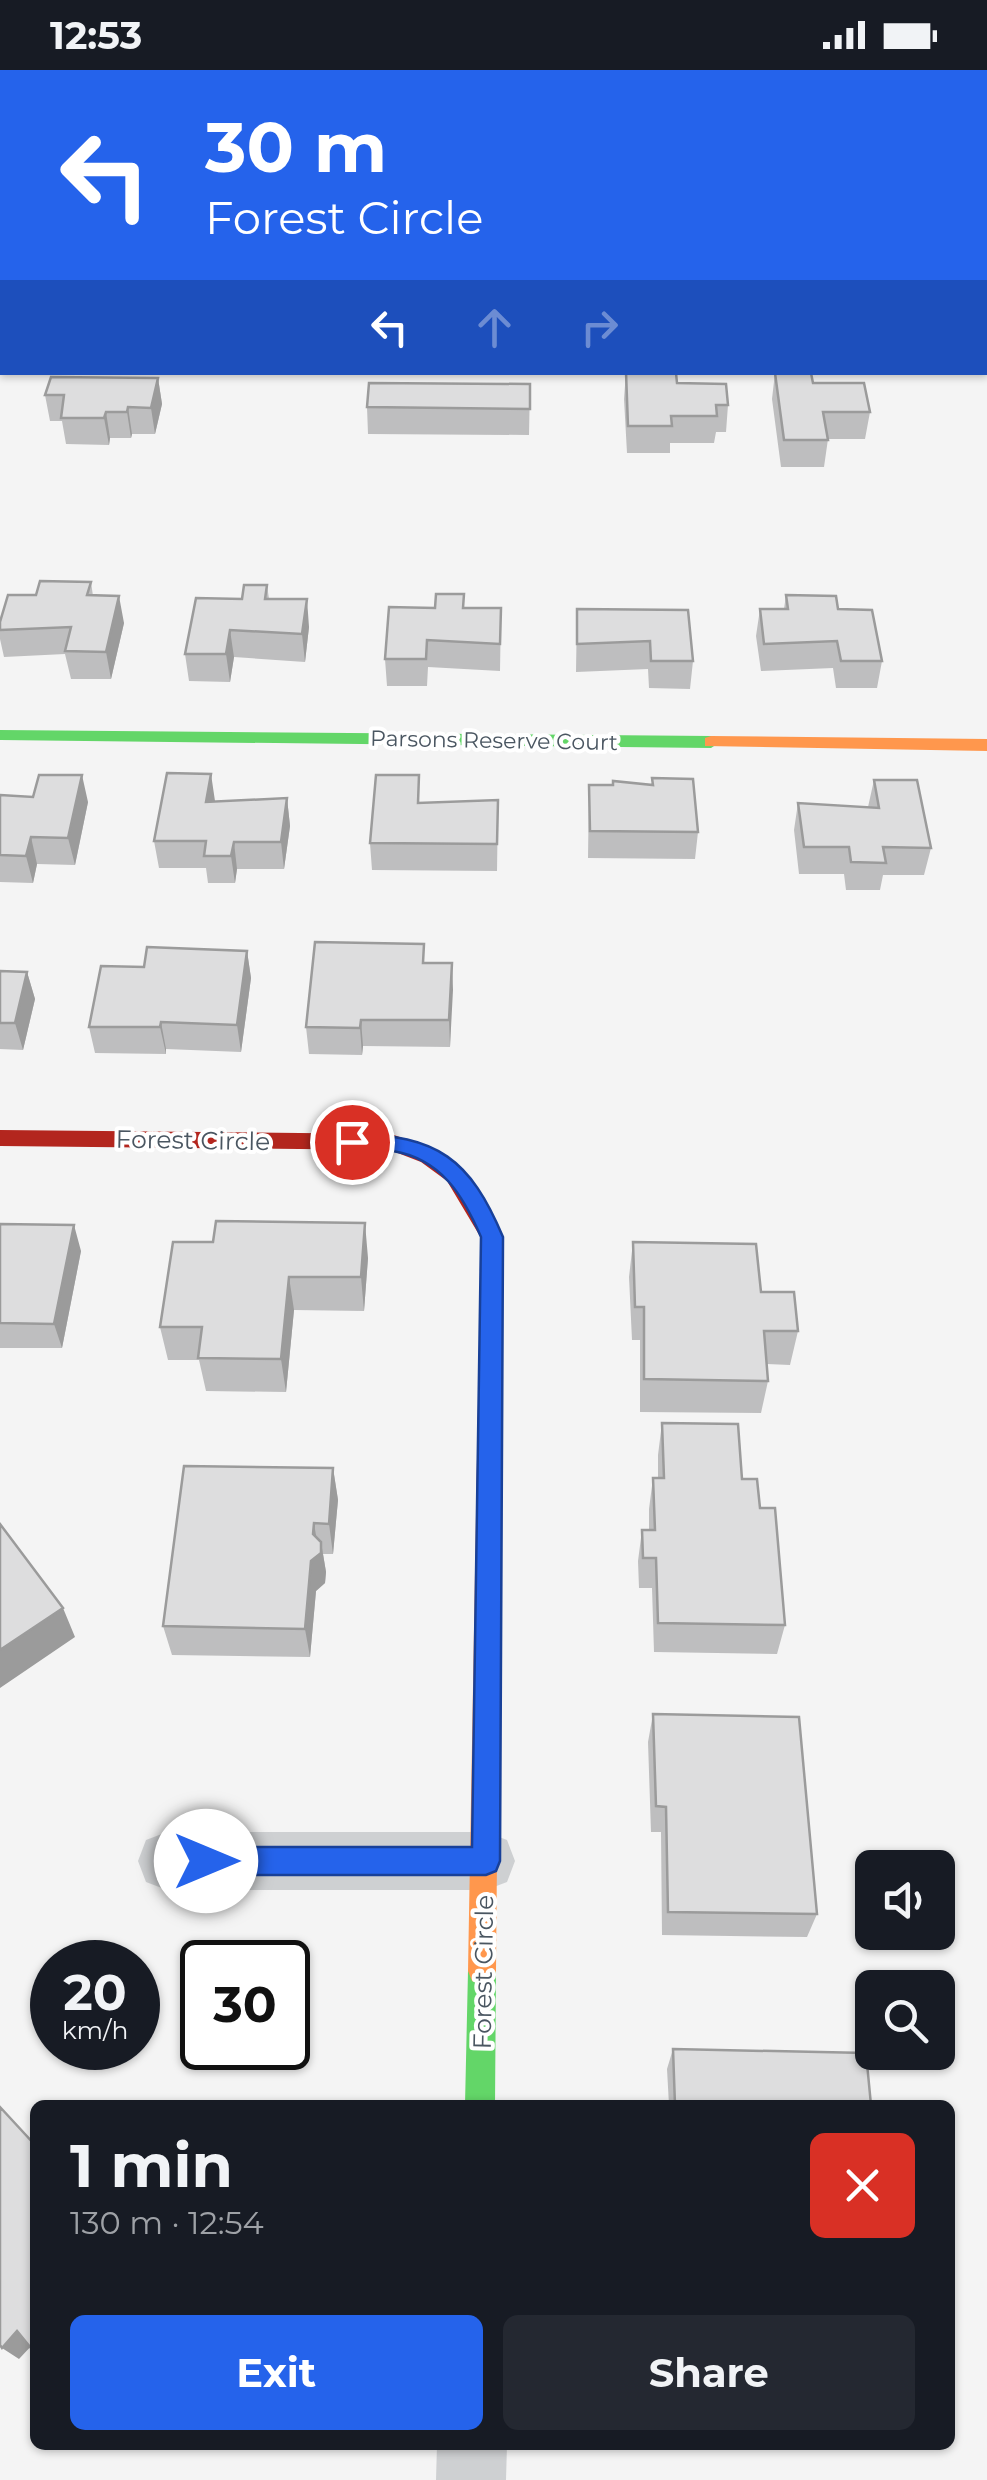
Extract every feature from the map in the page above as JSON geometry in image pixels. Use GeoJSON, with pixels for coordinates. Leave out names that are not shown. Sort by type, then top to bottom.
{"type":"FeatureCollection","features":[{"type":"Feature","properties":{"kind":"street","name":"Parsons Reserve Court"},"geometry":{"type":"LineString","coordinates":[[0,735],[987,745]]}},
{"type":"Feature","properties":{"kind":"street","name":"Forest Circle"},"geometry":{"type":"LineString","coordinates":[[0,1138],[392,1142],[428,1152],[456,1173],[476,1200],[492,1237],[480,2100]]}},
{"type":"Feature","properties":{"kind":"street"},"geometry":{"type":"LineString","coordinates":[[167,1861],[486,1861]]}},
{"type":"Feature","properties":{"kind":"street"},"geometry":{"type":"LineString","coordinates":[[471,2480],[472,2450]]}},
{"type":"Feature","properties":{"kind":"building"},"geometry":{"type":"Polygon","coordinates":[[[626,375],[676,375],[677,383],[726,384],[728,405],[716,405],[717,416],[671,416],[672,426],[628,426],[626,375]]]}},
{"type":"Feature","properties":{"kind":"building"},"geometry":{"type":"Polygon","coordinates":[[[775,375],[811,375],[813,383],[864,383],[870,412],[823,412],[828,440],[784,440],[775,375]]]}},
{"type":"Feature","properties":{"kind":"building"},"geometry":{"type":"Polygon","coordinates":[[[51,377],[158,378],[151,408],[128,407],[127,412],[106,412],[104,418],[61,418],[64,395],[45,395],[51,377]]]}},
{"type":"Feature","properties":{"kind":"building"},"geometry":{"type":"Polygon","coordinates":[[[369,383],[530,384],[530,409],[367,407],[369,383]]]}},
{"type":"Feature","properties":{"kind":"building"},"geometry":{"type":"Polygon","coordinates":[[[40,581],[91,582],[87,595],[119,596],[106,652],[65,651],[71,627],[0,630],[8,595],[36,595],[40,581]]]}},
{"type":"Feature","properties":{"kind":"building"},"geometry":{"type":"Polygon","coordinates":[[[244,585],[267,585],[265,599],[307,599],[302,634],[230,630],[226,654],[185,654],[196,598],[242,599],[244,585]]]}},
{"type":"Feature","properties":{"kind":"building"},"geometry":{"type":"Polygon","coordinates":[[[436,594],[464,594],[463,608],[501,608],[500,644],[427,640],[426,659],[385,659],[389,607],[435,608],[436,594]]]}},
{"type":"Feature","properties":{"kind":"building"},"geometry":{"type":"Polygon","coordinates":[[[786,595],[836,596],[838,609],[872,610],[882,661],[841,661],[837,641],[764,644],[760,609],[788,609],[786,595]]]}},
{"type":"Feature","properties":{"kind":"building"},"geometry":{"type":"Polygon","coordinates":[[[577,609],[688,610],[693,661],[651,661],[650,641],[577,644],[577,609]]]}},
{"type":"Feature","properties":{"kind":"building"},"geometry":{"type":"Polygon","coordinates":[[[167,773],[211,774],[206,802],[287,798],[281,842],[234,842],[231,856],[204,856],[206,841],[154,841],[167,773]]]}},
{"type":"Feature","properties":{"kind":"building"},"geometry":{"type":"Polygon","coordinates":[[[39,775],[82,775],[68,838],[31,837],[26,856],[0,855],[0,795],[33,797],[39,775]]]}},
{"type":"Feature","properties":{"kind":"building"},"geometry":{"type":"Polygon","coordinates":[[[376,775],[419,775],[418,803],[498,800],[497,844],[370,843],[376,775]]]}},
{"type":"Feature","properties":{"kind":"building"},"geometry":{"type":"Polygon","coordinates":[[[652,778],[693,779],[698,832],[590,831],[589,785],[613,785],[613,781],[653,785],[652,778]]]}},
{"type":"Feature","properties":{"kind":"building"},"geometry":{"type":"Polygon","coordinates":[[[874,780],[917,780],[931,848],[883,847],[886,863],[851,862],[849,847],[804,847],[798,803],[879,808],[874,780]]]}},
{"type":"Feature","properties":{"kind":"building"},"geometry":{"type":"Polygon","coordinates":[[[315,942],[424,944],[423,963],[452,963],[449,1020],[361,1020],[360,1028],[306,1027],[315,942]]]}},
{"type":"Feature","properties":{"kind":"building"},"geometry":{"type":"Polygon","coordinates":[[[147,947],[247,951],[237,1025],[161,1022],[160,1027],[89,1027],[101,966],[144,967],[147,947]]]}},
{"type":"Feature","properties":{"kind":"building"},"geometry":{"type":"Polygon","coordinates":[[[0,971],[27,972],[15,1023],[0,1023],[0,971]]]}},
{"type":"Feature","properties":{"kind":"building"},"geometry":{"type":"Polygon","coordinates":[[[216,1221],[365,1223],[361,1277],[289,1277],[281,1359],[198,1358],[202,1327],[160,1327],[173,1242],[213,1242],[216,1221]]]}},
{"type":"Feature","properties":{"kind":"building"},"geometry":{"type":"Polygon","coordinates":[[[0,1224],[74,1225],[54,1324],[0,1323],[0,1224]]]}},
{"type":"Feature","properties":{"kind":"building"},"geometry":{"type":"Polygon","coordinates":[[[633,1242],[756,1244],[761,1292],[794,1292],[798,1331],[764,1331],[768,1381],[644,1379],[644,1307],[635,1307],[633,1242]]]}},
{"type":"Feature","properties":{"kind":"building"},"geometry":{"type":"Polygon","coordinates":[[[662,1423],[738,1424],[742,1479],[757,1479],[760,1508],[775,1508],[785,1625],[658,1623],[656,1558],[643,1558],[642,1530],[655,1530],[653,1478],[664,1478],[662,1423]]]}},
{"type":"Feature","properties":{"kind":"building"},"geometry":{"type":"Polygon","coordinates":[[[184,1466],[333,1468],[329,1524],[314,1523],[313,1534],[321,1542],[321,1553],[311,1561],[305,1629],[163,1626],[184,1466]]]}},
{"type":"Feature","properties":{"kind":"building"},"geometry":{"type":"Polygon","coordinates":[[[0,1524],[63,1608],[0,1650],[0,1524]]]}},
{"type":"Feature","properties":{"kind":"building"},"geometry":{"type":"Polygon","coordinates":[[[653,1714],[799,1717],[817,1914],[668,1912],[666,1807],[656,1806],[653,1714]]]}},
{"type":"Feature","properties":{"kind":"building"},"geometry":{"type":"Polygon","coordinates":[[[673,2049],[855,2053],[855,2070],[868,2070],[871,2100],[675,2100],[673,2049]]]}},
{"type":"Feature","properties":{"kind":"building"},"geometry":{"type":"Polygon","coordinates":[[[0,2107],[30,2140],[30,2347],[17,2331],[2,2348],[0,2107]]]}},
{"type":"Feature","properties":{"kind":"traffic: fast"},"geometry":{"type":"LineString","coordinates":[[0,735],[711,742]]}},
{"type":"Feature","properties":{"kind":"traffic: fast"},"geometry":{"type":"LineString","coordinates":[[480,2100],[482,1971]]}},
{"type":"Feature","properties":{"kind":"traffic: slow"},"geometry":{"type":"LineString","coordinates":[[711,742],[987,745]]}},
{"type":"Feature","properties":{"kind":"traffic: slow"},"geometry":{"type":"LineString","coordinates":[[482,1971],[488,1516]]}},
{"type":"Feature","properties":{"kind":"traffic: jam"},"geometry":{"type":"LineString","coordinates":[[0,1138],[391,1142],[429,1156],[455,1175],[492,1237],[488,1516]]}},
{"type":"Feature","properties":{"kind":"route"},"geometry":{"type":"LineString","coordinates":[[206,1861],[486,1861],[492,1237],[476,1200],[456,1173],[428,1152],[392,1142],[352,1142]]}}]}
